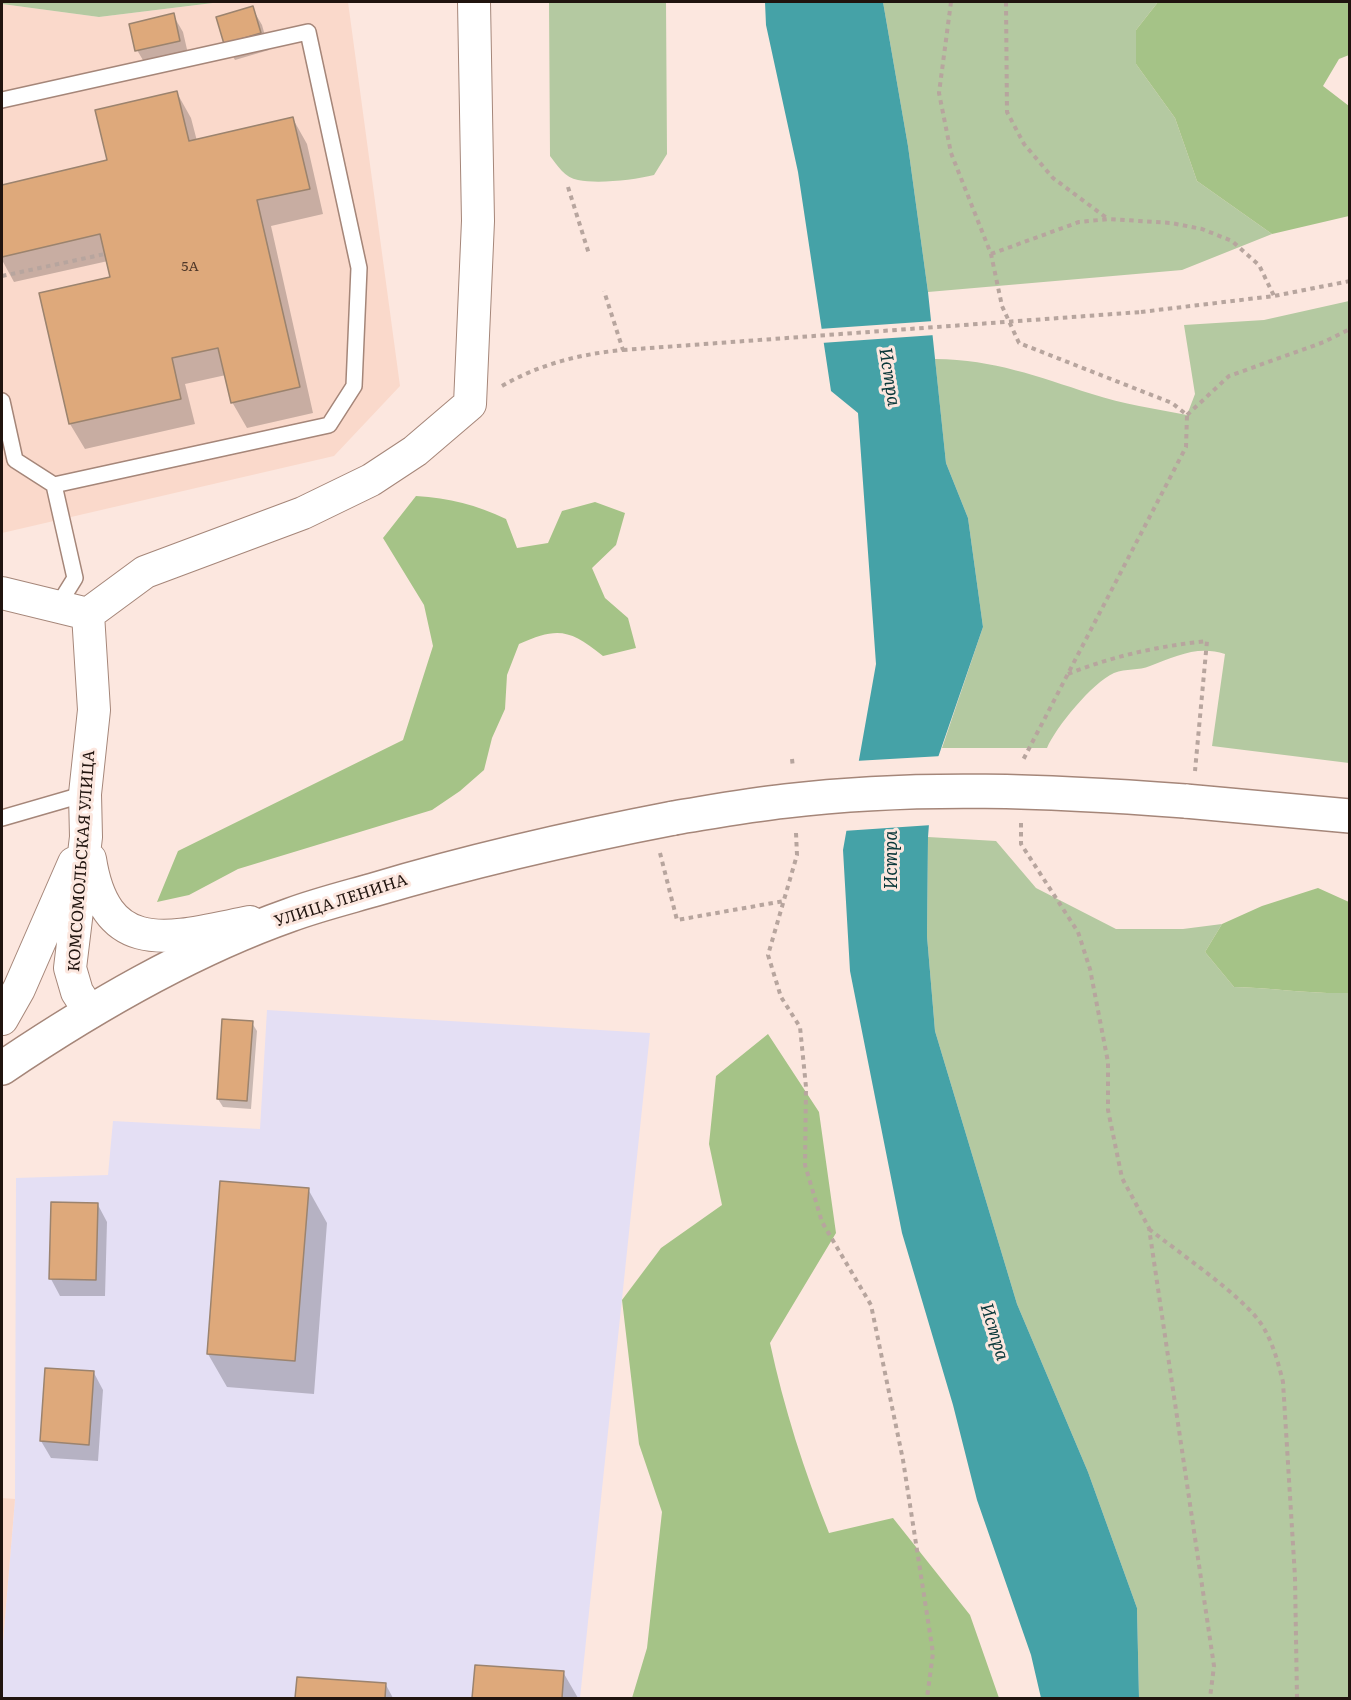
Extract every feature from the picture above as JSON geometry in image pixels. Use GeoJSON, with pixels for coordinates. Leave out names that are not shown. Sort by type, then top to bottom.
{"type":"FeatureCollection","features":[{"type":"Feature","properties":{"kind":"main road","name":"УЛИЦА ЛЕНИНА"},"geometry":{"type":"LineString","coordinates":[[2,1068],[90,1012],[190,958],[290,915],[463,863],[548,842],[666,831],[786,801],[938,791],[1058,791],[1190,786],[1350,816]]}},
{"type":"Feature","properties":{"kind":"street"},"geometry":{"type":"LineString","coordinates":[[2,593],[88,614],[145,572],[303,513],[371,480],[415,451],[470,404],[478,221],[474,2]]}},
{"type":"Feature","properties":{"kind":"street","name":"КОМСОМОЛЬСКАЯ УЛИЦА"},"geometry":{"type":"LineString","coordinates":[[88,614],[94,710],[86,794],[86,837],[70,968],[77,992],[90,1012]]}},
{"type":"Feature","properties":{"kind":"street"},"geometry":{"type":"LineString","coordinates":[[86,837],[94,882],[106,910],[117,923],[133,932],[155,935],[198,932],[290,915]]}},
{"type":"Feature","properties":{"kind":"street"},"geometry":{"type":"LineString","coordinates":[[2,1019],[19,989],[39,938],[86,837]]}},
{"type":"Feature","properties":{"kind":"lane"},"geometry":{"type":"LineString","coordinates":[[2,100],[308,32],[359,268],[354,386],[329,425],[54,485]]}},
{"type":"Feature","properties":{"kind":"lane"},"geometry":{"type":"LineString","coordinates":[[2,400],[15,460],[54,485],[75,578],[57,607]]}},
{"type":"Feature","properties":{"kind":"lane"},"geometry":{"type":"LineString","coordinates":[[2,818],[86,794]]}},
{"type":"Feature","properties":{"kind":"path"},"geometry":{"type":"LineString","coordinates":[[1006,2],[1007,112],[1024,144],[1053,178],[1108,219]]}},
{"type":"Feature","properties":{"kind":"path"},"geometry":{"type":"LineString","coordinates":[[568,187],[589,254]]}},
{"type":"Feature","properties":{"kind":"path"},"geometry":{"type":"LineString","coordinates":[[991,254],[1078,222],[1108,219],[1171,223],[1202,229],[1232,241],[1259,265],[1274,296]]}},
{"type":"Feature","properties":{"kind":"path"},"geometry":{"type":"LineString","coordinates":[[2,276],[105,254]]}},
{"type":"Feature","properties":{"kind":"path"},"geometry":{"type":"LineString","coordinates":[[470,404],[530,370],[586,354],[1141,312],[1274,296],[1350,281]]}},
{"type":"Feature","properties":{"kind":"path"},"geometry":{"type":"LineString","coordinates":[[604,291],[623,350]]}},
{"type":"Feature","properties":{"kind":"path"},"geometry":{"type":"LineString","coordinates":[[1187,415],[1229,376],[1324,342],[1350,329]]}},
{"type":"Feature","properties":{"kind":"path"},"geometry":{"type":"LineString","coordinates":[[1068,674],[1101,661],[1165,645],[1207,641],[1190,786]]}},
{"type":"Feature","properties":{"kind":"path"},"geometry":{"type":"LineString","coordinates":[[792,759],[793,771]]}},
{"type":"Feature","properties":{"kind":"path"},"geometry":{"type":"LineString","coordinates":[[666,831],[677,920],[784,901]]}},
{"type":"Feature","properties":{"kind":"path"},"geometry":{"type":"LineString","coordinates":[[796,831],[797,855],[768,955],[780,997],[800,1027],[806,1087],[806,1165],[822,1222],[871,1305],[903,1460],[933,1653],[927,1698]]}},
{"type":"Feature","properties":{"kind":"path"},"geometry":{"type":"LineString","coordinates":[[1149,1228],[1239,1302],[1261,1324],[1275,1352],[1284,1393],[1295,1577],[1297,1698]]}},
{"type":"Feature","properties":{"kind":"shaded area"},"geometry":{"type":"Polygon","coordinates":[[[221,2],[348,2],[400,386],[334,456],[2,533],[2,4],[99,17],[221,2]]]}},
{"type":"Feature","properties":{"kind":"shaded area"},"geometry":{"type":"Polygon","coordinates":[[[267,1010],[650,1033],[580,1698],[2,1698],[2,1653],[15,1499],[16,1178],[108,1175],[113,1121],[260,1129],[267,1010]]]}},
{"type":"Feature","properties":{"kind":"shaded area"},"geometry":{"type":"Polygon","coordinates":[[[2,1498],[15,1499],[2,1653],[2,1498]]]}},
{"type":"Feature","properties":{"kind":"green space"},"geometry":{"type":"Polygon","coordinates":[[[2,2],[221,2],[99,17],[2,4],[2,2]]]}},
{"type":"Feature","properties":{"kind":"green space"},"geometry":{"type":"Polygon","coordinates":[[[549,2],[666,2],[667,154],[654,175],[616,181],[578,180],[565,174],[550,156],[549,2]]]}},
{"type":"Feature","properties":{"kind":"green space"},"geometry":{"type":"Polygon","coordinates":[[[883,2],[1158,2],[1136,30],[1136,64],[1175,118],[1197,181],[1272,234],[1182,270],[928,292],[908,146],[883,2]]]}},
{"type":"Feature","properties":{"kind":"green space"},"geometry":{"type":"Polygon","coordinates":[[[1158,2],[1349,2],[1349,55],[1339,59],[1323,86],[1349,106],[1349,216],[1272,234],[1197,181],[1175,118],[1136,64],[1136,30],[1158,2]]]}},
{"type":"Feature","properties":{"kind":"green space"},"geometry":{"type":"Polygon","coordinates":[[[1349,301],[1349,763],[1212,746],[1225,654],[1206,651],[1178,655],[1146,668],[1119,671],[1105,678],[1076,706],[1047,748],[942,748],[983,627],[968,518],[946,463],[935,359],[977,362],[996,366],[1033,375],[1115,401],[1187,415],[1195,394],[1184,325],[1264,320],[1349,301]]]}},
{"type":"Feature","properties":{"kind":"green space"},"geometry":{"type":"Polygon","coordinates":[[[416,496],[462,503],[506,519],[517,548],[548,543],[562,511],[595,502],[625,513],[616,545],[592,568],[605,598],[628,618],[636,648],[603,656],[581,640],[554,633],[519,644],[507,675],[505,709],[492,738],[484,770],[460,791],[432,810],[238,869],[189,895],[157,902],[178,851],[403,740],[433,646],[424,605],[383,538],[416,496]]]}},
{"type":"Feature","properties":{"kind":"green space"},"geometry":{"type":"Polygon","coordinates":[[[928,837],[996,841],[1036,888],[1116,929],[1183,929],[1222,924],[1205,952],[1234,987],[1349,993],[1349,1698],[1139,1698],[1137,1608],[1088,1472],[1017,1304],[935,1031],[927,936],[928,837]]]}},
{"type":"Feature","properties":{"kind":"green space"},"geometry":{"type":"Polygon","coordinates":[[[1318,888],[1349,902],[1349,993],[1234,987],[1205,952],[1222,924],[1262,906],[1318,888]]]}},
{"type":"Feature","properties":{"kind":"green space"},"geometry":{"type":"Polygon","coordinates":[[[768,1034],[819,1112],[836,1233],[770,1343],[788,1415],[811,1486],[829,1533],[893,1518],[970,1615],[999,1698],[632,1698],[647,1648],[662,1512],[639,1444],[622,1300],[661,1248],[722,1205],[709,1144],[716,1076],[768,1034]]]}},
{"type":"Feature","properties":{"kind":"water","name":"Истра"},"geometry":{"type":"Polygon","coordinates":[[[765,2],[883,2],[908,146],[928,292],[946,463],[968,518],[983,627],[933,772],[928,837],[927,936],[935,1031],[1017,1304],[1088,1472],[1137,1608],[1139,1698],[1041,1698],[1031,1655],[977,1500],[953,1405],[902,1233],[850,971],[843,850],[876,664],[858,413],[831,391],[798,172],[766,25],[765,2]]]}},
{"type":"Feature","properties":{"kind":"pier"},"geometry":{"type":"Polygon","coordinates":[[[934,321],[935,335],[821,343],[819,329],[934,321]]]}},
{"type":"Feature","properties":{"kind":"pier"},"geometry":{"type":"Polygon","coordinates":[[[942,756],[936,773],[932,825],[843,831],[855,761],[942,756]]]}},
{"type":"Feature","properties":{"kind":"building"},"geometry":{"type":"Polygon","coordinates":[[[253,6],[261,33],[224,44],[216,17],[253,6]]]}},
{"type":"Feature","properties":{"kind":"building"},"geometry":{"type":"Polygon","coordinates":[[[174,13],[180,41],[135,51],[129,24],[174,13]]]}},
{"type":"Feature","properties":{"kind":"building"},"geometry":{"type":"Polygon","coordinates":[[[177,91],[189,141],[293,117],[310,189],[257,200],[300,387],[231,403],[218,348],[172,358],[181,399],[69,424],[39,293],[110,277],[100,234],[2,257],[2,185],[107,160],[95,110],[177,91]]]}},
{"type":"Feature","properties":{"kind":"building"},"geometry":{"type":"Polygon","coordinates":[[[222,1019],[253,1021],[247,1101],[217,1099],[222,1019]]]}},
{"type":"Feature","properties":{"kind":"building"},"geometry":{"type":"Polygon","coordinates":[[[220,1181],[309,1188],[295,1361],[207,1354],[220,1181]]]}},
{"type":"Feature","properties":{"kind":"building"},"geometry":{"type":"Polygon","coordinates":[[[51,1202],[98,1203],[96,1280],[49,1279],[51,1202]]]}},
{"type":"Feature","properties":{"kind":"building"},"geometry":{"type":"Polygon","coordinates":[[[45,1368],[94,1371],[89,1445],[40,1441],[45,1368]]]}},
{"type":"Feature","properties":{"kind":"building"},"geometry":{"type":"Polygon","coordinates":[[[475,1665],[564,1671],[562,1698],[472,1698],[475,1665]]]}},
{"type":"Feature","properties":{"kind":"building"},"geometry":{"type":"Polygon","coordinates":[[[297,1677],[386,1683],[385,1698],[295,1698],[297,1677]]]}}]}
